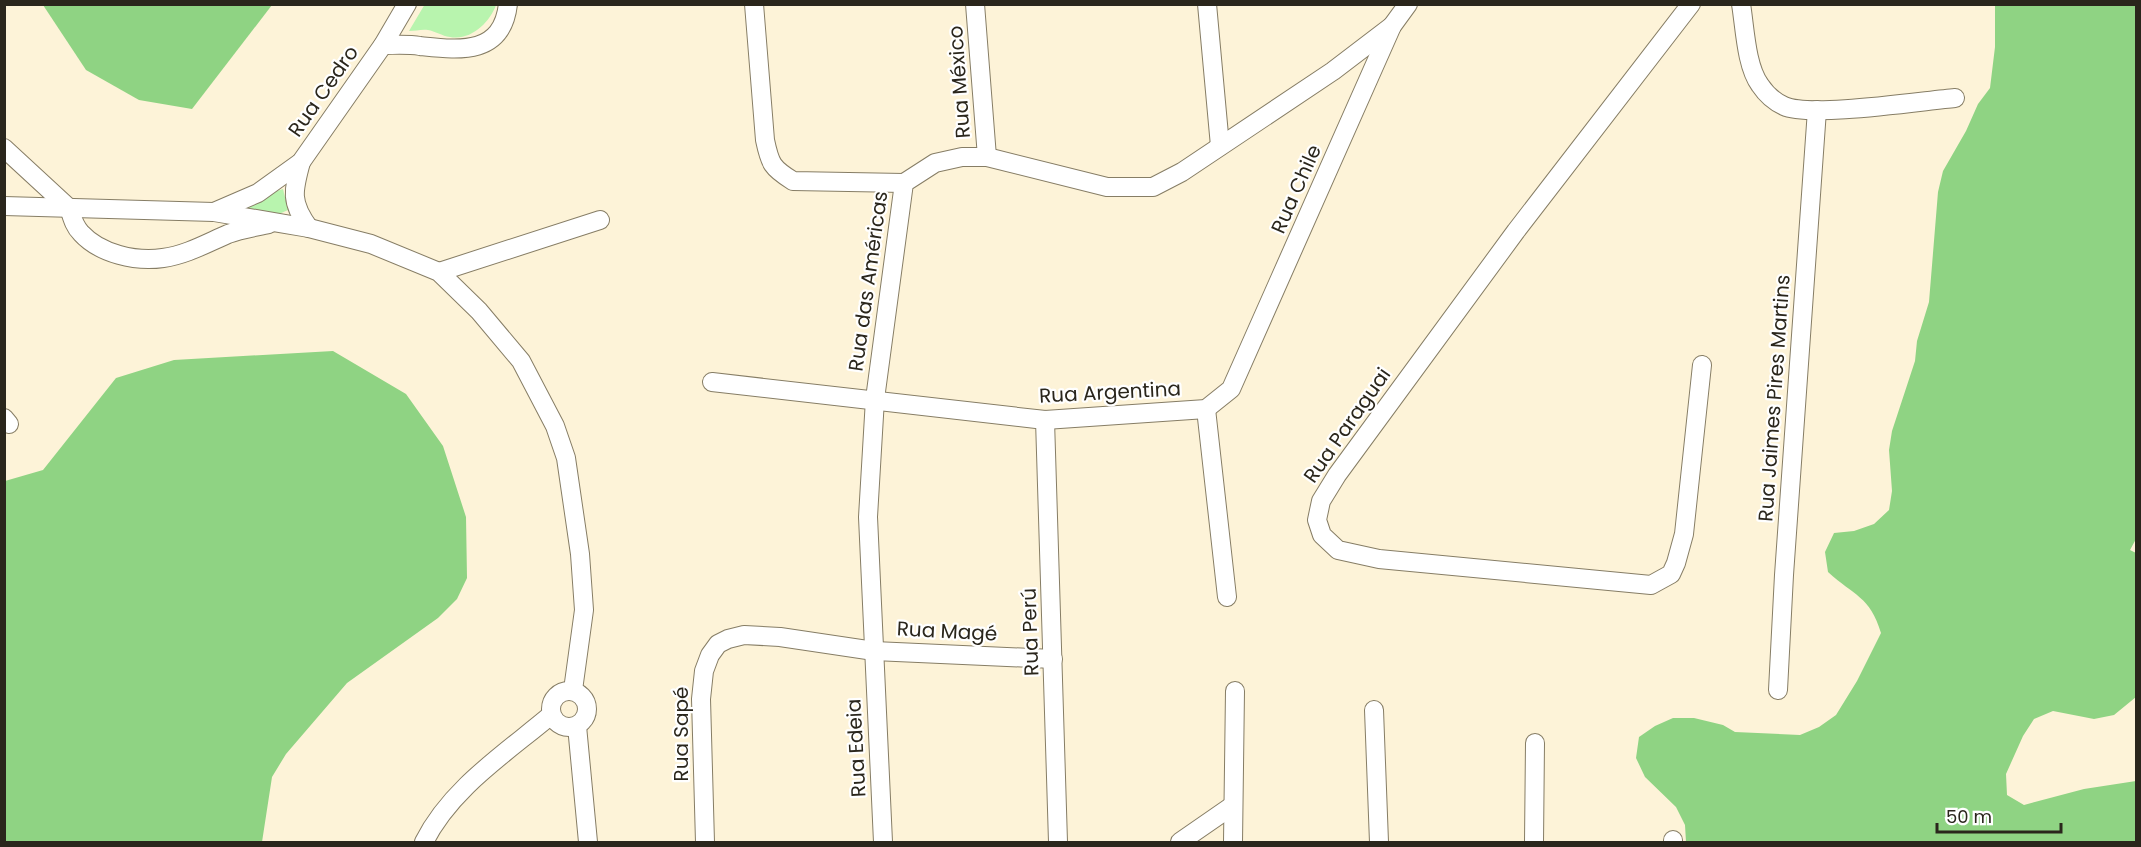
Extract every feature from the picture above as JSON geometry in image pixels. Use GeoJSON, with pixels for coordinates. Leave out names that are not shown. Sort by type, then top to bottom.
{"type":"FeatureCollection","features":[{"type":"Feature","properties":{"kind":"street","name":"Rua Cedro"},"geometry":{"type":"LineString","coordinates":[[214,213],[258,193],[301,162],[382,45],[407,4]]}},
{"type":"Feature","properties":{"kind":"street","name":"Rua Cedro"},"geometry":{"type":"LineString","coordinates":[[382,45],[417,45],[450,50],[481,45],[501,28],[508,4]]}},
{"type":"Feature","properties":{"kind":"street"},"geometry":{"type":"LineString","coordinates":[[754,4],[765,140],[770,160],[780,173],[793,181],[904,183]]}},
{"type":"Feature","properties":{"kind":"street","name":"Rua México"},"geometry":{"type":"LineString","coordinates":[[975,4],[987,157]]}},
{"type":"Feature","properties":{"kind":"street"},"geometry":{"type":"LineString","coordinates":[[1207,4],[1220,146]]}},
{"type":"Feature","properties":{"kind":"street"},"geometry":{"type":"LineString","coordinates":[[1392,26],[1408,4]]}},
{"type":"Feature","properties":{"kind":"street","name":"Rua Paraguai"},"geometry":{"type":"LineString","coordinates":[[1691,4],[1516,231],[1337,475],[1321,501],[1317,520],[1322,535],[1338,550],[1379,559],[1651,585],[1671,574],[1684,534],[1702,365]]}},
{"type":"Feature","properties":{"kind":"street"},"geometry":{"type":"LineString","coordinates":[[1742,4],[1751,65],[1759,84],[1772,99],[1786,107],[1817,110],[1955,98]]}},
{"type":"Feature","properties":{"kind":"street","name":"Rua das Américas"},"geometry":{"type":"LineString","coordinates":[[874,651],[868,517],[875,399],[904,183],[935,163],[962,157],[987,157],[1107,187],[1153,187],[1168,181],[1333,71],[1392,26]]}},
{"type":"Feature","properties":{"kind":"street","name":"Rua Chile"},"geometry":{"type":"LineString","coordinates":[[1241,369],[1392,26]]}},
{"type":"Feature","properties":{"kind":"street","name":"Rua Jaimes Pires Martins"},"geometry":{"type":"LineString","coordinates":[[1778,690],[1817,110]]}},
{"type":"Feature","properties":{"kind":"street"},"geometry":{"type":"LineString","coordinates":[[4,148],[69,208],[73,222],[81,234],[102,248],[120,255],[164,258],[230,234],[276,222]]}},
{"type":"Feature","properties":{"kind":"street","name":"Rua Cedro"},"geometry":{"type":"LineString","coordinates":[[301,162],[294,188],[294,203],[309,228]]}},
{"type":"Feature","properties":{"kind":"street"},"geometry":{"type":"LineString","coordinates":[[4,206],[214,213],[276,222],[370,244],[439,273],[479,311],[521,361],[555,426],[566,458],[580,554],[584,610],[573,690]]}},
{"type":"Feature","properties":{"kind":"street"},"geometry":{"type":"LineString","coordinates":[[439,273],[600,220]]}},
{"type":"Feature","properties":{"kind":"street","name":"Rua Argentina"},"geometry":{"type":"LineString","coordinates":[[712,382],[1045,420],[1206,409],[1231,389],[1241,369]]}},
{"type":"Feature","properties":{"kind":"street"},"geometry":{"type":"LineString","coordinates":[[1206,409],[1227,597]]}},
{"type":"Feature","properties":{"kind":"street","name":"Rua Perú"},"geometry":{"type":"LineString","coordinates":[[1045,420],[1058,843]]}},
{"type":"Feature","properties":{"kind":"street","name":"Rua Sapé"},"geometry":{"type":"LineString","coordinates":[[705,843],[701,699],[704,671],[710,655],[718,644],[744,635],[780,637],[874,651]]}},
{"type":"Feature","properties":{"kind":"street","name":"Rua Magé"},"geometry":{"type":"LineString","coordinates":[[874,651],[1053,658]]}},
{"type":"Feature","properties":{"kind":"street","name":"Rua Edeia"},"geometry":{"type":"LineString","coordinates":[[874,651],[883,843]]}},
{"type":"Feature","properties":{"kind":"street"},"geometry":{"type":"LineString","coordinates":[[573,690],[585,699],[587,707],[583,721],[569,728],[555,722],[551,715],[552,700],[558,694],[573,690]]}},
{"type":"Feature","properties":{"kind":"street"},"geometry":{"type":"LineString","coordinates":[[1233,843],[1235,691]]}},
{"type":"Feature","properties":{"kind":"street"},"geometry":{"type":"LineString","coordinates":[[1374,710],[1379,843]]}},
{"type":"Feature","properties":{"kind":"street"},"geometry":{"type":"LineString","coordinates":[[424,843],[437,819],[462,790],[551,715]]}},
{"type":"Feature","properties":{"kind":"street"},"geometry":{"type":"LineString","coordinates":[[577,726],[588,843]]}},
{"type":"Feature","properties":{"kind":"street"},"geometry":{"type":"LineString","coordinates":[[1534,843],[1535,743]]}},
{"type":"Feature","properties":{"kind":"street"},"geometry":{"type":"LineString","coordinates":[[1180,843],[1232,806]]}},
{"type":"Feature","properties":{"kind":"green space"},"geometry":{"type":"Polygon","coordinates":[[[425,4],[496,5],[489,18],[479,29],[458,37],[428,30],[409,31],[425,4]]]}},
{"type":"Feature","properties":{"kind":"green space"},"geometry":{"type":"Polygon","coordinates":[[[43,5],[272,5],[192,109],[139,100],[86,70],[43,5]]]}},
{"type":"Feature","properties":{"kind":"green space"},"geometry":{"type":"Polygon","coordinates":[[[1995,5],[2136,5],[2136,539],[2130,550],[2136,553],[2136,697],[2114,715],[2094,719],[2053,711],[2034,719],[2023,736],[2006,774],[2007,795],[2024,805],[2084,789],[2136,781],[2136,842],[1686,842],[1685,825],[1676,807],[1645,777],[1636,758],[1639,737],[1673,718],[1694,718],[1723,725],[1735,732],[1800,735],[1819,727],[1836,715],[1857,681],[1881,633],[1872,611],[1866,604],[1828,572],[1825,552],[1834,533],[1854,531],[1874,524],[1889,510],[1892,491],[1889,450],[1892,431],[1915,361],[1917,341],[1929,302],[1938,192],[1943,171],[1966,131],[1978,104],[1990,88],[1995,47],[1995,5]]]}},
{"type":"Feature","properties":{"kind":"green space"},"geometry":{"type":"Polygon","coordinates":[[[283,189],[288,210],[279,214],[243,211],[271,193],[283,189]]]}},
{"type":"Feature","properties":{"kind":"green space"},"geometry":{"type":"Polygon","coordinates":[[[333,351],[406,394],[443,446],[466,517],[467,578],[457,599],[438,618],[347,683],[286,754],[272,777],[262,842],[5,842],[5,481],[43,470],[116,378],[174,360],[333,351]]]}}]}
